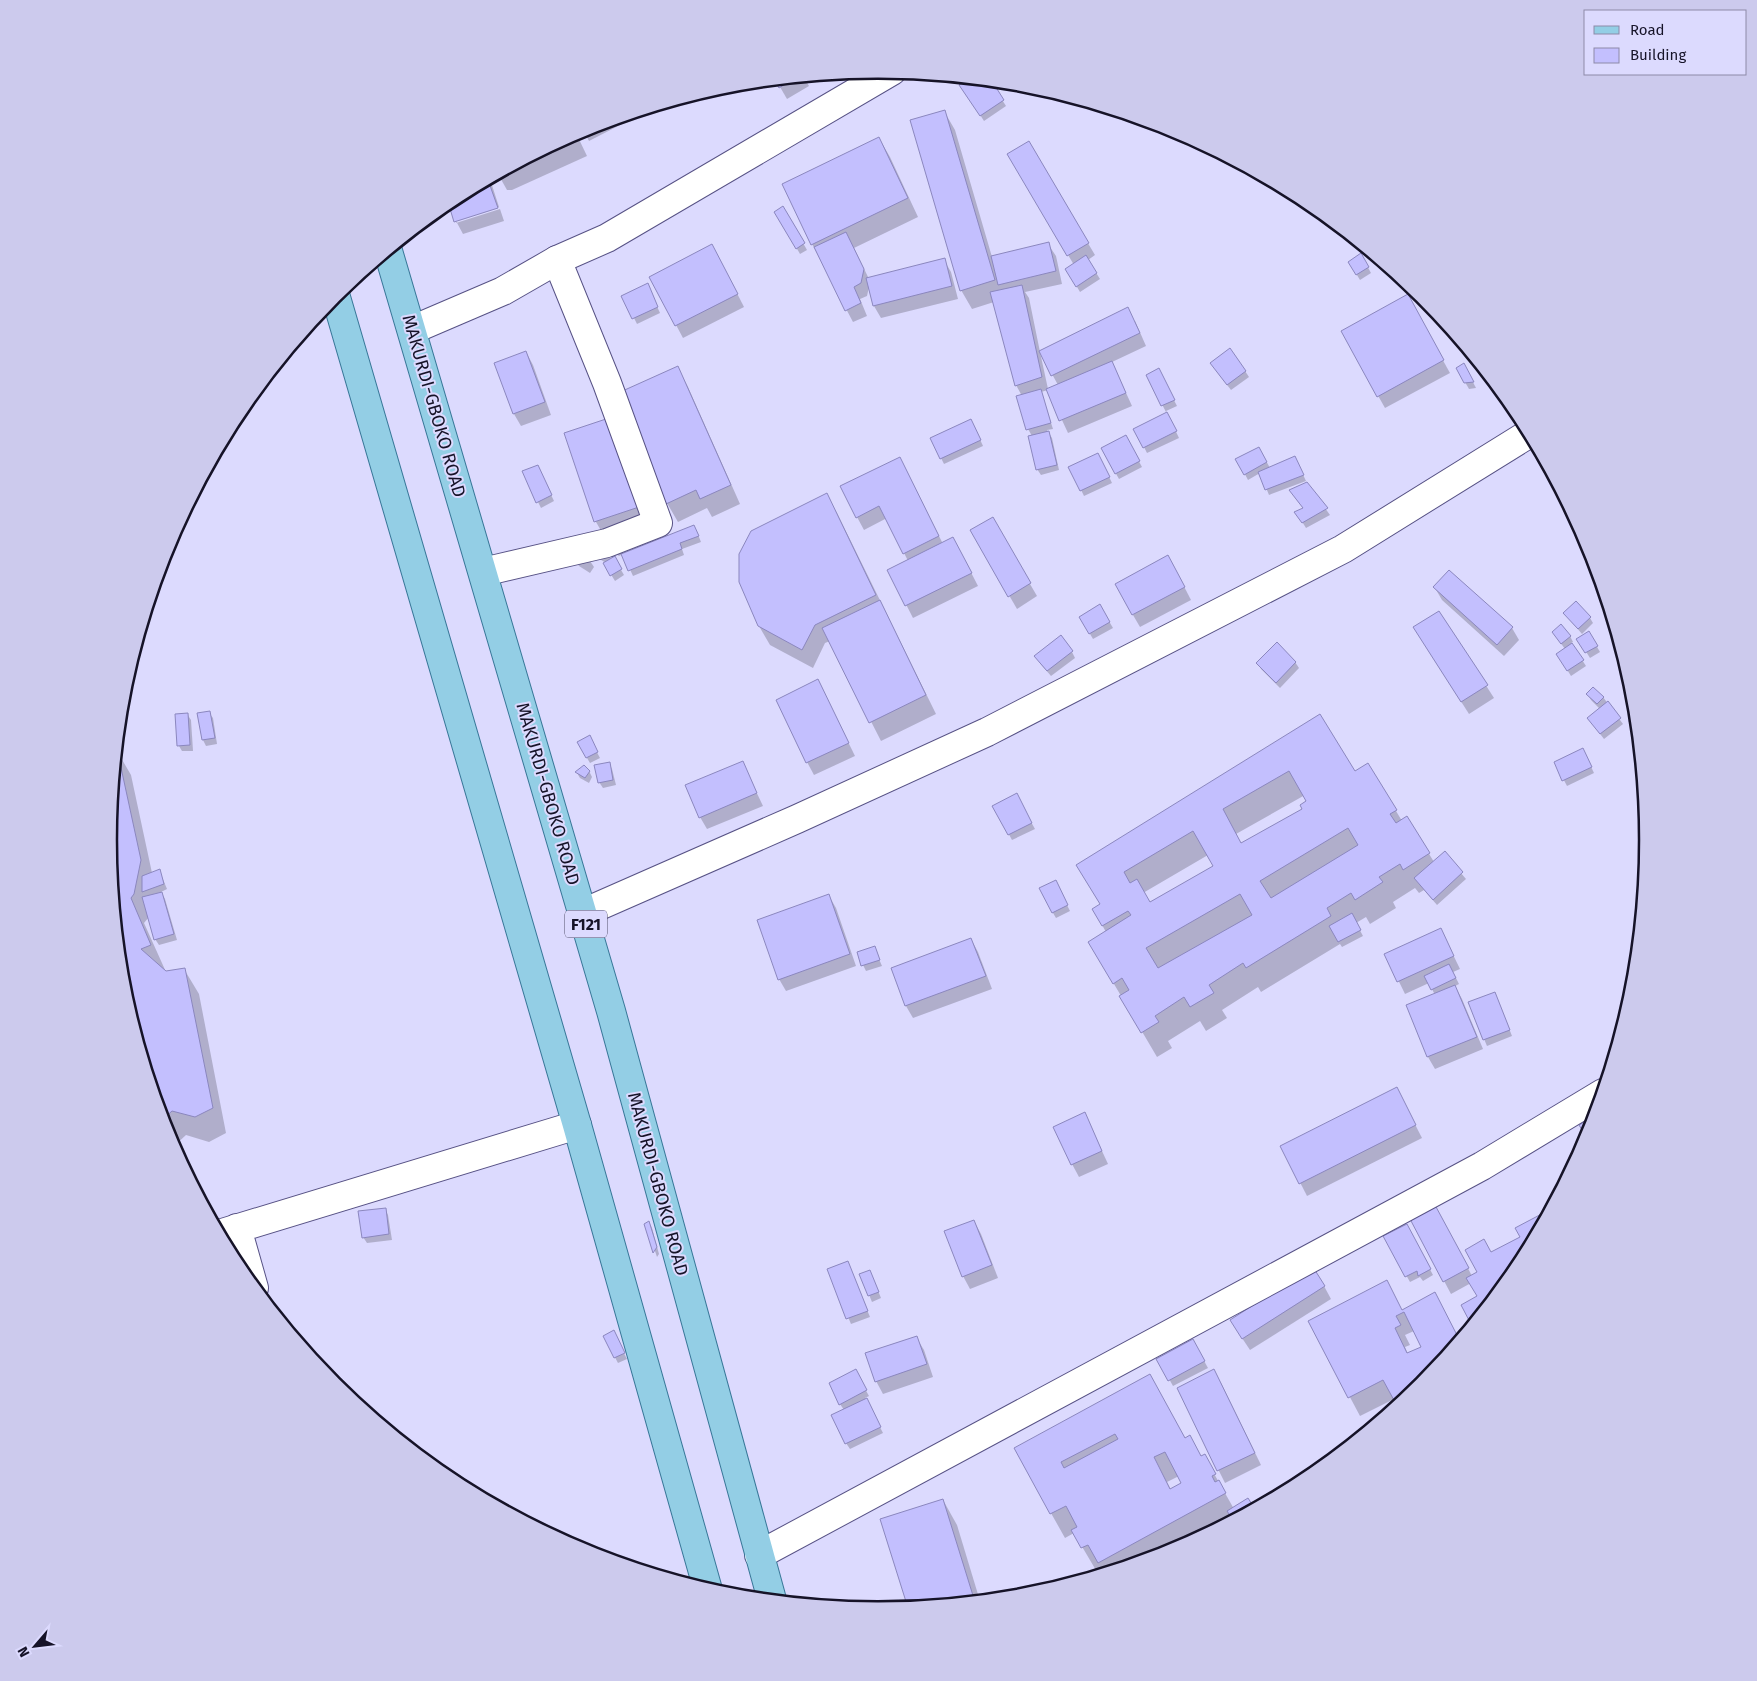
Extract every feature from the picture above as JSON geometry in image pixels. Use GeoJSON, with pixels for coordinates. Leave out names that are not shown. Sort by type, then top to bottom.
{"type":"FeatureCollection","features":[{"type":"Feature","properties":{"kind":"main road","name":"MAKURDI-GBOKO ROAD"},"geometry":{"type":"LineString","coordinates":[[390,257],[614,1021],[770,1595]]}},
{"type":"Feature","properties":{"kind":"main road"},"geometry":{"type":"LineString","coordinates":[[339,303],[577,1126],[706,1582]]}},
{"type":"Feature","properties":{"kind":"street"},"geometry":{"type":"LineString","coordinates":[[412,330],[503,292],[557,260],[607,238],[878,79]]}},
{"type":"Feature","properties":{"kind":"street"},"geometry":{"type":"LineString","coordinates":[[483,572],[607,543],[658,523],[606,383],[557,260]]}},
{"type":"Feature","properties":{"kind":"street"},"geometry":{"type":"LineString","coordinates":[[583,913],[797,819],[987,732],[1343,549],[1524,437]]}},
{"type":"Feature","properties":{"kind":"street"},"geometry":{"type":"LineString","coordinates":[[758,1555],[1482,1166],[1595,1098]]}},
{"type":"Feature","properties":{"kind":"street"},"geometry":{"type":"LineString","coordinates":[[237,1251],[228,1231],[577,1126]]}},
{"type":"Feature","properties":{"kind":"building"},"geometry":{"type":"Polygon","coordinates":[[[961,83],[996,88],[1004,100],[980,116],[959,85],[961,83]]]}},
{"type":"Feature","properties":{"kind":"building"},"geometry":{"type":"Polygon","coordinates":[[[945,110],[995,280],[960,291],[910,120],[945,110]]]}},
{"type":"Feature","properties":{"kind":"building"},"geometry":{"type":"Polygon","coordinates":[[[879,137],[908,198],[811,245],[782,184],[879,137]]]}},
{"type":"Feature","properties":{"kind":"building"},"geometry":{"type":"Polygon","coordinates":[[[1029,141],[1089,243],[1067,256],[1007,154],[1029,141]]]}},
{"type":"Feature","properties":{"kind":"building"},"geometry":{"type":"Polygon","coordinates":[[[490,186],[498,208],[454,222],[450,210],[490,186]]]}},
{"type":"Feature","properties":{"kind":"building"},"geometry":{"type":"Polygon","coordinates":[[[783,206],[805,243],[796,249],[774,212],[783,206]]]}},
{"type":"Feature","properties":{"kind":"building"},"geometry":{"type":"Polygon","coordinates":[[[846,232],[864,269],[861,283],[854,287],[861,303],[845,311],[814,247],[846,232]]]}},
{"type":"Feature","properties":{"kind":"building"},"geometry":{"type":"Polygon","coordinates":[[[1049,242],[1056,271],[998,285],[991,256],[1049,242]]]}},
{"type":"Feature","properties":{"kind":"building"},"geometry":{"type":"Polygon","coordinates":[[[712,244],[738,294],[675,326],[649,277],[712,244]]]}},
{"type":"Feature","properties":{"kind":"building"},"geometry":{"type":"Polygon","coordinates":[[[1361,253],[1369,267],[1356,275],[1348,262],[1361,253]]]}},
{"type":"Feature","properties":{"kind":"building"},"geometry":{"type":"Polygon","coordinates":[[[1086,255],[1097,273],[1076,287],[1065,269],[1086,255]]]}},
{"type":"Feature","properties":{"kind":"building"},"geometry":{"type":"Polygon","coordinates":[[[945,258],[952,286],[873,306],[866,278],[945,258]]]}},
{"type":"Feature","properties":{"kind":"building"},"geometry":{"type":"Polygon","coordinates":[[[648,283],[658,307],[632,319],[621,296],[648,283]]]}},
{"type":"Feature","properties":{"kind":"building"},"geometry":{"type":"Polygon","coordinates":[[[1022,285],[1042,377],[1015,386],[990,292],[1022,285]]]}},
{"type":"Feature","properties":{"kind":"building"},"geometry":{"type":"Polygon","coordinates":[[[1408,294],[1444,360],[1377,397],[1341,331],[1408,294]]]}},
{"type":"Feature","properties":{"kind":"building"},"geometry":{"type":"Polygon","coordinates":[[[1128,307],[1140,333],[1051,376],[1039,351],[1128,307]]]}},
{"type":"Feature","properties":{"kind":"building"},"geometry":{"type":"Polygon","coordinates":[[[1230,348],[1246,371],[1227,385],[1210,363],[1230,348]]]}},
{"type":"Feature","properties":{"kind":"building"},"geometry":{"type":"Polygon","coordinates":[[[526,351],[545,402],[513,414],[494,363],[526,351]]]}},
{"type":"Feature","properties":{"kind":"building"},"geometry":{"type":"Polygon","coordinates":[[[1112,361],[1126,393],[1059,421],[1046,389],[1112,361]]]}},
{"type":"Feature","properties":{"kind":"building"},"geometry":{"type":"Polygon","coordinates":[[[1464,363],[1474,382],[1464,383],[1456,368],[1464,363]]]}},
{"type":"Feature","properties":{"kind":"building"},"geometry":{"type":"Polygon","coordinates":[[[678,366],[731,485],[700,499],[696,490],[666,504],[618,393],[678,366]]]}},
{"type":"Feature","properties":{"kind":"building"},"geometry":{"type":"Polygon","coordinates":[[[1159,368],[1175,400],[1161,406],[1146,375],[1159,368]]]}},
{"type":"Feature","properties":{"kind":"building"},"geometry":{"type":"Polygon","coordinates":[[[1041,389],[1051,423],[1026,430],[1016,396],[1041,389]]]}},
{"type":"Feature","properties":{"kind":"building"},"geometry":{"type":"Polygon","coordinates":[[[1167,412],[1177,431],[1143,448],[1133,429],[1167,412]]]}},
{"type":"Feature","properties":{"kind":"building"},"geometry":{"type":"Polygon","coordinates":[[[612,417],[642,506],[594,522],[564,433],[612,417]]]}},
{"type":"Feature","properties":{"kind":"building"},"geometry":{"type":"Polygon","coordinates":[[[971,419],[981,440],[940,459],[930,438],[971,419]]]}},
{"type":"Feature","properties":{"kind":"building"},"geometry":{"type":"Polygon","coordinates":[[[1049,431],[1057,465],[1036,470],[1028,436],[1049,431]]]}},
{"type":"Feature","properties":{"kind":"building"},"geometry":{"type":"Polygon","coordinates":[[[1126,435],[1140,461],[1115,474],[1101,448],[1126,435]]]}},
{"type":"Feature","properties":{"kind":"building"},"geometry":{"type":"Polygon","coordinates":[[[1259,447],[1267,462],[1244,475],[1235,459],[1259,447]]]}},
{"type":"Feature","properties":{"kind":"building"},"geometry":{"type":"Polygon","coordinates":[[[1098,453],[1110,477],[1080,491],[1068,467],[1098,453]]]}},
{"type":"Feature","properties":{"kind":"building"},"geometry":{"type":"Polygon","coordinates":[[[1295,456],[1304,475],[1265,490],[1258,472],[1295,456]]]}},
{"type":"Feature","properties":{"kind":"building"},"geometry":{"type":"Polygon","coordinates":[[[900,457],[939,536],[903,554],[879,506],[856,518],[840,486],[900,457]]]}},
{"type":"Feature","properties":{"kind":"building"},"geometry":{"type":"Polygon","coordinates":[[[538,465],[552,495],[536,503],[522,471],[538,465]]]}},
{"type":"Feature","properties":{"kind":"building"},"geometry":{"type":"Polygon","coordinates":[[[1307,482],[1328,508],[1302,523],[1294,512],[1303,508],[1289,490],[1307,482]]]}},
{"type":"Feature","properties":{"kind":"building"},"geometry":{"type":"Polygon","coordinates":[[[827,493],[876,595],[815,625],[802,650],[758,626],[739,582],[739,554],[751,531],[827,493]]]}},
{"type":"Feature","properties":{"kind":"building"},"geometry":{"type":"Polygon","coordinates":[[[993,517],[1031,583],[1008,597],[970,530],[993,517]]]}},
{"type":"Feature","properties":{"kind":"building"},"geometry":{"type":"Polygon","coordinates":[[[694,525],[699,536],[680,543],[682,549],[628,571],[621,554],[694,525]]]}},
{"type":"Feature","properties":{"kind":"building"},"geometry":{"type":"Polygon","coordinates":[[[953,537],[972,573],[905,606],[887,570],[953,537]]]}},
{"type":"Feature","properties":{"kind":"building"},"geometry":{"type":"Polygon","coordinates":[[[1168,555],[1185,587],[1132,615],[1115,584],[1168,555]]]}},
{"type":"Feature","properties":{"kind":"building"},"geometry":{"type":"Polygon","coordinates":[[[615,556],[622,569],[610,576],[603,563],[615,556]]]}},
{"type":"Feature","properties":{"kind":"building"},"geometry":{"type":"Polygon","coordinates":[[[1449,570],[1513,627],[1497,645],[1433,587],[1449,570]]]}},
{"type":"Feature","properties":{"kind":"building"},"geometry":{"type":"Polygon","coordinates":[[[880,600],[926,695],[869,723],[822,628],[880,600]]]}},
{"type":"Feature","properties":{"kind":"building"},"geometry":{"type":"Polygon","coordinates":[[[1576,601],[1591,617],[1578,629],[1563,613],[1576,601]]]}},
{"type":"Feature","properties":{"kind":"building"},"geometry":{"type":"Polygon","coordinates":[[[1100,604],[1110,622],[1089,634],[1079,617],[1100,604]]]}},
{"type":"Feature","properties":{"kind":"building"},"geometry":{"type":"Polygon","coordinates":[[[1439,611],[1488,685],[1461,702],[1413,627],[1439,611]]]}},
{"type":"Feature","properties":{"kind":"building"},"geometry":{"type":"Polygon","coordinates":[[[1561,624],[1571,636],[1561,644],[1552,632],[1561,624]]]}},
{"type":"Feature","properties":{"kind":"building"},"geometry":{"type":"Polygon","coordinates":[[[1589,631],[1598,646],[1585,653],[1576,639],[1589,631]]]}},
{"type":"Feature","properties":{"kind":"building"},"geometry":{"type":"Polygon","coordinates":[[[1061,635],[1073,651],[1047,671],[1034,656],[1061,635]]]}},
{"type":"Feature","properties":{"kind":"building"},"geometry":{"type":"Polygon","coordinates":[[[1277,642],[1296,662],[1276,683],[1256,663],[1277,642]]]}},
{"type":"Feature","properties":{"kind":"building"},"geometry":{"type":"Polygon","coordinates":[[[1572,643],[1584,660],[1567,671],[1556,654],[1572,643]]]}},
{"type":"Feature","properties":{"kind":"building"},"geometry":{"type":"Polygon","coordinates":[[[818,679],[849,743],[806,763],[776,700],[818,679]]]}},
{"type":"Feature","properties":{"kind":"building"},"geometry":{"type":"Polygon","coordinates":[[[1593,687],[1604,697],[1597,704],[1586,694],[1593,687]]]}},
{"type":"Feature","properties":{"kind":"building"},"geometry":{"type":"Polygon","coordinates":[[[1608,701],[1621,718],[1600,734],[1587,718],[1608,701]]]}},
{"type":"Feature","properties":{"kind":"building"},"geometry":{"type":"Polygon","coordinates":[[[210,711],[215,738],[202,740],[197,713],[210,711]]]}},
{"type":"Feature","properties":{"kind":"building"},"geometry":{"type":"Polygon","coordinates":[[[188,713],[190,745],[177,746],[175,714],[188,713]]]}},
{"type":"Feature","properties":{"kind":"building"},"geometry":{"type":"Polygon","coordinates":[[[1320,714],[1355,771],[1368,763],[1397,810],[1390,814],[1396,823],[1407,816],[1430,853],[1403,870],[1400,864],[1379,877],[1383,882],[1355,900],[1351,893],[1327,908],[1331,916],[1246,968],[1243,963],[1209,985],[1214,993],[1190,1007],[1184,997],[1155,1016],[1159,1022],[1141,1033],[1119,996],[1129,990],[1122,978],[1113,984],[1088,942],[1131,915],[1128,911],[1102,926],[1092,909],[1100,904],[1076,865],[1320,714]],[[1289,771],[1223,809],[1241,843],[1302,809],[1300,805],[1306,801],[1289,771]],[[1348,828],[1260,881],[1271,898],[1358,845],[1348,828]],[[1193,831],[1124,872],[1130,883],[1137,879],[1150,902],[1213,866],[1193,831]],[[1240,894],[1146,948],[1158,968],[1252,915],[1240,894]]]}},
{"type":"Feature","properties":{"kind":"building"},"geometry":{"type":"Polygon","coordinates":[[[590,735],[598,752],[586,758],[577,742],[590,735]]]}},
{"type":"Feature","properties":{"kind":"building"},"geometry":{"type":"Polygon","coordinates":[[[1583,748],[1592,767],[1562,781],[1554,762],[1583,748]]]}},
{"type":"Feature","properties":{"kind":"building"},"geometry":{"type":"Polygon","coordinates":[[[743,761],[757,793],[699,818],[685,785],[743,761]]]}},
{"type":"Feature","properties":{"kind":"building"},"geometry":{"type":"Polygon","coordinates":[[[610,762],[613,780],[598,783],[594,765],[610,762]]]}},
{"type":"Feature","properties":{"kind":"building"},"geometry":{"type":"Polygon","coordinates":[[[121,765],[141,860],[134,894],[131,898],[151,945],[141,949],[166,971],[185,968],[213,1108],[195,1117],[172,1111],[168,1114],[143,1038],[131,989],[123,940],[118,890],[117,840],[121,765]]]}},
{"type":"Feature","properties":{"kind":"building"},"geometry":{"type":"Polygon","coordinates":[[[584,765],[590,771],[585,778],[575,772],[584,765]]]}},
{"type":"Feature","properties":{"kind":"building"},"geometry":{"type":"Polygon","coordinates":[[[1017,793],[1032,823],[1008,835],[992,806],[1017,793]]]}},
{"type":"Feature","properties":{"kind":"building"},"geometry":{"type":"Polygon","coordinates":[[[1445,851],[1463,872],[1433,900],[1414,878],[1445,851]]]}},
{"type":"Feature","properties":{"kind":"building"},"geometry":{"type":"Polygon","coordinates":[[[160,869],[164,884],[142,892],[142,876],[160,869]]]}},
{"type":"Feature","properties":{"kind":"building"},"geometry":{"type":"Polygon","coordinates":[[[1056,880],[1068,905],[1052,913],[1039,888],[1056,880]]]}},
{"type":"Feature","properties":{"kind":"building"},"geometry":{"type":"Polygon","coordinates":[[[162,892],[174,934],[154,940],[142,897],[162,892]]]}},
{"type":"Feature","properties":{"kind":"building"},"geometry":{"type":"Polygon","coordinates":[[[829,894],[850,954],[778,980],[757,920],[829,894]]]}},
{"type":"Feature","properties":{"kind":"building"},"geometry":{"type":"Polygon","coordinates":[[[1352,913],[1361,930],[1338,942],[1329,926],[1352,913]]]}},
{"type":"Feature","properties":{"kind":"building"},"geometry":{"type":"Polygon","coordinates":[[[1441,928],[1454,956],[1397,982],[1384,954],[1441,928]]]}},
{"type":"Feature","properties":{"kind":"building"},"geometry":{"type":"Polygon","coordinates":[[[971,938],[986,976],[905,1006],[891,968],[971,938]]]}},
{"type":"Feature","properties":{"kind":"building"},"geometry":{"type":"Polygon","coordinates":[[[875,946],[880,960],[861,966],[857,952],[875,946]]]}},
{"type":"Feature","properties":{"kind":"building"},"geometry":{"type":"Polygon","coordinates":[[[1449,964],[1456,978],[1431,990],[1424,976],[1449,964]]]}},
{"type":"Feature","properties":{"kind":"building"},"geometry":{"type":"Polygon","coordinates":[[[1455,985],[1477,1037],[1427,1057],[1406,1005],[1455,985]]]}},
{"type":"Feature","properties":{"kind":"building"},"geometry":{"type":"Polygon","coordinates":[[[1495,992],[1510,1030],[1483,1040],[1468,1002],[1495,992]]]}},
{"type":"Feature","properties":{"kind":"building"},"geometry":{"type":"Polygon","coordinates":[[[1397,1087],[1416,1125],[1299,1184],[1280,1146],[1397,1087]]]}},
{"type":"Feature","properties":{"kind":"building"},"geometry":{"type":"Polygon","coordinates":[[[1085,1112],[1102,1151],[1071,1165],[1053,1127],[1085,1112]]]}},
{"type":"Feature","properties":{"kind":"building"},"geometry":{"type":"Polygon","coordinates":[[[1586,1121],[1582,1131],[1579,1125],[1586,1121]]]}},
{"type":"Feature","properties":{"kind":"building"},"geometry":{"type":"Polygon","coordinates":[[[1435,1205],[1469,1268],[1443,1282],[1410,1219],[1435,1205]]]}},
{"type":"Feature","properties":{"kind":"building"},"geometry":{"type":"Polygon","coordinates":[[[386,1208],[389,1234],[362,1238],[358,1211],[386,1208]]]}},
{"type":"Feature","properties":{"kind":"building"},"geometry":{"type":"Polygon","coordinates":[[[1542,1214],[1512,1264],[1469,1321],[1461,1305],[1477,1296],[1466,1278],[1477,1272],[1465,1250],[1484,1239],[1491,1252],[1520,1237],[1515,1228],[1542,1214]]]}},
{"type":"Feature","properties":{"kind":"building"},"geometry":{"type":"Polygon","coordinates":[[[974,1220],[992,1265],[962,1277],[944,1231],[974,1220]]]}},
{"type":"Feature","properties":{"kind":"building"},"geometry":{"type":"Polygon","coordinates":[[[649,1221],[657,1247],[653,1253],[644,1224],[649,1221]]]}},
{"type":"Feature","properties":{"kind":"building"},"geometry":{"type":"Polygon","coordinates":[[[1407,1224],[1431,1269],[1418,1276],[1417,1271],[1405,1277],[1383,1236],[1407,1224]]]}},
{"type":"Feature","properties":{"kind":"building"},"geometry":{"type":"Polygon","coordinates":[[[848,1261],[868,1311],[846,1319],[827,1269],[848,1261]]]}},
{"type":"Feature","properties":{"kind":"building"},"geometry":{"type":"Polygon","coordinates":[[[1313,1267],[1325,1286],[1242,1339],[1230,1320],[1313,1267]]]}},
{"type":"Feature","properties":{"kind":"building"},"geometry":{"type":"Polygon","coordinates":[[[870,1270],[879,1292],[868,1296],[859,1274],[870,1270]]]}},
{"type":"Feature","properties":{"kind":"building"},"geometry":{"type":"Polygon","coordinates":[[[1387,1280],[1402,1310],[1435,1292],[1457,1335],[1451,1343],[1394,1401],[1383,1380],[1348,1398],[1308,1321],[1387,1280]],[[1404,1312],[1396,1316],[1401,1325],[1395,1328],[1407,1353],[1421,1347],[1404,1312]]]}},
{"type":"Feature","properties":{"kind":"building"},"geometry":{"type":"Polygon","coordinates":[[[614,1330],[625,1353],[614,1358],[603,1336],[614,1330]]]}},
{"type":"Feature","properties":{"kind":"building"},"geometry":{"type":"Polygon","coordinates":[[[917,1336],[927,1364],[875,1382],[865,1353],[917,1336]]]}},
{"type":"Feature","properties":{"kind":"building"},"geometry":{"type":"Polygon","coordinates":[[[1193,1339],[1205,1361],[1168,1381],[1156,1359],[1193,1339]]]}},
{"type":"Feature","properties":{"kind":"building"},"geometry":{"type":"Polygon","coordinates":[[[856,1369],[867,1390],[839,1405],[829,1383],[856,1369]]]}},
{"type":"Feature","properties":{"kind":"building"},"geometry":{"type":"Polygon","coordinates":[[[1214,1369],[1255,1453],[1217,1471],[1177,1388],[1214,1369]]]}},
{"type":"Feature","properties":{"kind":"building"},"geometry":{"type":"Polygon","coordinates":[[[1150,1374],[1185,1438],[1190,1435],[1201,1456],[1205,1454],[1216,1474],[1212,1476],[1215,1482],[1219,1480],[1226,1493],[1098,1563],[1088,1545],[1081,1548],[1071,1530],[1077,1527],[1066,1506],[1050,1514],[1014,1448],[1150,1374]],[[1115,1434],[1061,1462],[1064,1468],[1118,1439],[1115,1434]],[[1165,1452],[1154,1457],[1170,1489],[1181,1483],[1165,1452]]]}},
{"type":"Feature","properties":{"kind":"building"},"geometry":{"type":"Polygon","coordinates":[[[867,1398],[881,1427],[845,1444],[831,1415],[867,1398]]]}},
{"type":"Feature","properties":{"kind":"building"},"geometry":{"type":"Polygon","coordinates":[[[1248,1498],[1252,1504],[1230,1516],[1227,1511],[1248,1498]]]}},
{"type":"Feature","properties":{"kind":"building"},"geometry":{"type":"Polygon","coordinates":[[[943,1499],[973,1596],[906,1601],[880,1519],[943,1499]]]}}]}
